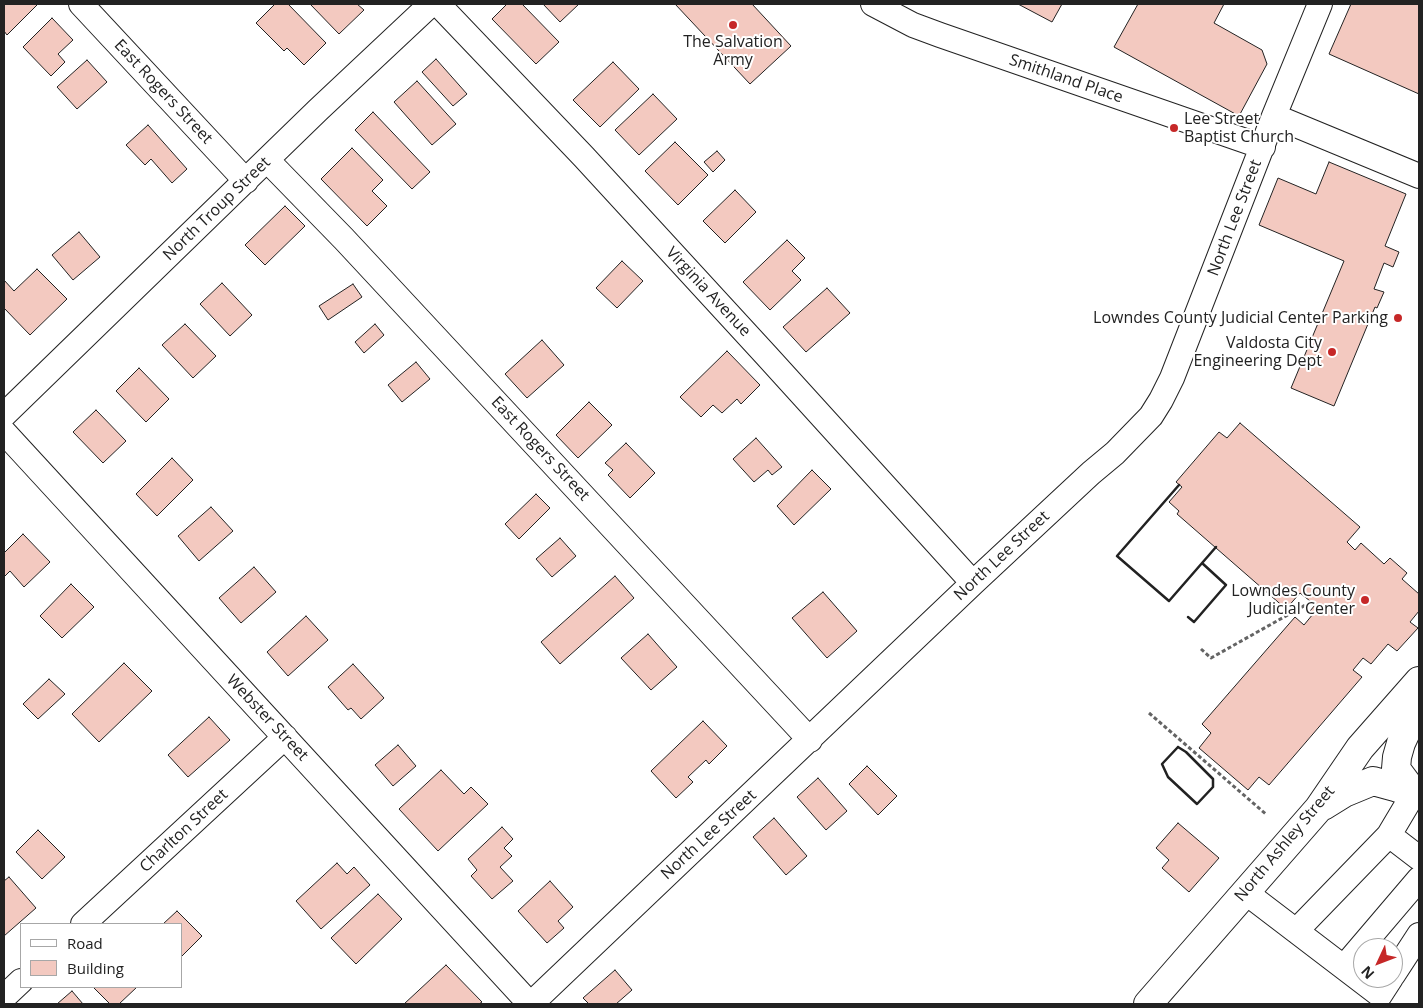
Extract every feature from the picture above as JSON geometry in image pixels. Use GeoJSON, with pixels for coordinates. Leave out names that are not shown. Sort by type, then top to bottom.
{"type":"FeatureCollection","features":[{"type":"Feature","properties":{"kind":"main road","name":"North Ashley Street"},"geometry":{"type":"LineString","coordinates":[[1148,1004],[1319,808],[1360,748],[1419,681]]}},
{"type":"Feature","properties":{"kind":"main road"},"geometry":{"type":"LineString","coordinates":[[1417,794],[1396,769],[1401,743],[1413,718],[1419,698]]}},
{"type":"Feature","properties":{"kind":"main road"},"geometry":{"type":"LineString","coordinates":[[1319,808],[1344,793],[1373,781],[1417,794]]}},
{"type":"Feature","properties":{"kind":"street","name":"East Rogers Street"},"geometry":{"type":"LineString","coordinates":[[80,4],[246,181]]}},
{"type":"Feature","properties":{"kind":"street","name":"North Troup Street"},"geometry":{"type":"LineString","coordinates":[[4,415],[431,4]]}},
{"type":"Feature","properties":{"kind":"street","name":"Virginia Avenue"},"geometry":{"type":"LineString","coordinates":[[438,4],[584,158],[974,583]]}},
{"type":"Feature","properties":{"kind":"street","name":"Smithland Place"},"geometry":{"type":"LineString","coordinates":[[873,4],[913,25],[940,35],[1263,146]]}},
{"type":"Feature","properties":{"kind":"street","name":"North Lee Street"},"geometry":{"type":"LineString","coordinates":[[531,1004],[974,583],[1091,473],[1126,443],[1151,416],[1162,400],[1172,378],[1274,116],[1320,4]]}},
{"type":"Feature","properties":{"kind":"street"},"geometry":{"type":"LineString","coordinates":[[1274,116],[1417,169]]}},
{"type":"Feature","properties":{"kind":"street","name":"East Rogers Street"},"geometry":{"type":"LineString","coordinates":[[267,160],[344,239],[810,740]]}},
{"type":"Feature","properties":{"kind":"street","name":"Webster Street"},"geometry":{"type":"LineString","coordinates":[[4,432],[531,1004]]}},
{"type":"Feature","properties":{"kind":"street","name":"Charlton Street"},"geometry":{"type":"LineString","coordinates":[[84,923],[285,737]]}},
{"type":"Feature","properties":{"kind":"street"},"geometry":{"type":"LineString","coordinates":[[1296,931],[1389,835],[1417,794]]}},
{"type":"Feature","properties":{"kind":"street"},"geometry":{"type":"LineString","coordinates":[[1389,835],[1419,858]]}},
{"type":"Feature","properties":{"kind":"street"},"geometry":{"type":"LineString","coordinates":[[1344,968],[1419,878]]}},
{"type":"Feature","properties":{"kind":"street"},"geometry":{"type":"LineString","coordinates":[[1245,892],[1353,975]]}},
{"type":"Feature","properties":{"kind":"street"},"geometry":{"type":"LineString","coordinates":[[1403,960],[1419,935]]}},
{"type":"Feature","properties":{"kind":"street"},"geometry":{"type":"LineString","coordinates":[[4,997],[20,982]]}},
{"type":"Feature","properties":{"kind":"street"},"geometry":{"type":"LineString","coordinates":[[1371,988],[1380,995],[1385,988]]}},
{"type":"Feature","properties":{"kind":"path"},"geometry":{"type":"LineString","coordinates":[[1201,648],[1211,658],[1309,603]]}},
{"type":"Feature","properties":{"kind":"path"},"geometry":{"type":"LineString","coordinates":[[1149,713],[1267,815]]}},
{"type":"Feature","properties":{"kind":"building"},"geometry":{"type":"Polygon","coordinates":[[[5,4],[38,4],[7,35],[4,31],[5,4]]]}},
{"type":"Feature","properties":{"kind":"building"},"geometry":{"type":"Polygon","coordinates":[[[275,4],[288,4],[326,43],[304,65],[287,48],[284,51],[256,23],[275,4]]]}},
{"type":"Feature","properties":{"kind":"building"},"geometry":{"type":"Polygon","coordinates":[[[310,4],[357,4],[364,10],[339,34],[310,4]]]}},
{"type":"Feature","properties":{"kind":"building"},"geometry":{"type":"Polygon","coordinates":[[[507,4],[522,4],[559,42],[536,64],[492,19],[507,4]]]}},
{"type":"Feature","properties":{"kind":"building"},"geometry":{"type":"Polygon","coordinates":[[[543,4],[579,4],[560,22],[543,4]]]}},
{"type":"Feature","properties":{"kind":"building","name":"The Salvation Army"},"geometry":{"type":"Polygon","coordinates":[[[675,4],[752,4],[791,46],[750,84],[675,4]]]}},
{"type":"Feature","properties":{"kind":"building"},"geometry":{"type":"Polygon","coordinates":[[[1018,4],[1062,4],[1052,22],[1018,4]]]}},
{"type":"Feature","properties":{"kind":"building"},"geometry":{"type":"Polygon","coordinates":[[[1138,4],[1224,4],[1214,23],[1262,50],[1267,64],[1239,116],[1114,47],[1138,4]]]}},
{"type":"Feature","properties":{"kind":"building"},"geometry":{"type":"Polygon","coordinates":[[[1351,4],[1419,4],[1419,94],[1329,54],[1351,4]]]}},
{"type":"Feature","properties":{"kind":"building"},"geometry":{"type":"Polygon","coordinates":[[[52,18],[73,40],[58,54],[65,62],[51,76],[23,47],[52,18]]]}},
{"type":"Feature","properties":{"kind":"building"},"geometry":{"type":"Polygon","coordinates":[[[436,59],[467,94],[453,106],[422,72],[436,59]]]}},
{"type":"Feature","properties":{"kind":"building"},"geometry":{"type":"Polygon","coordinates":[[[87,60],[107,82],[77,109],[57,87],[87,60]]]}},
{"type":"Feature","properties":{"kind":"building"},"geometry":{"type":"Polygon","coordinates":[[[613,62],[639,89],[600,127],[573,100],[613,62]]]}},
{"type":"Feature","properties":{"kind":"building"},"geometry":{"type":"Polygon","coordinates":[[[417,81],[456,124],[432,145],[394,102],[417,81]]]}},
{"type":"Feature","properties":{"kind":"building"},"geometry":{"type":"Polygon","coordinates":[[[653,94],[677,119],[639,155],[615,130],[653,94]]]}},
{"type":"Feature","properties":{"kind":"building"},"geometry":{"type":"Polygon","coordinates":[[[373,112],[430,172],[412,189],[355,130],[373,112]]]}},
{"type":"Feature","properties":{"kind":"building"},"geometry":{"type":"Polygon","coordinates":[[[148,125],[187,169],[172,183],[151,159],[145,165],[126,145],[148,125]]]}},
{"type":"Feature","properties":{"kind":"building"},"geometry":{"type":"Polygon","coordinates":[[[675,142],[708,175],[678,205],[645,171],[675,142]]]}},
{"type":"Feature","properties":{"kind":"building"},"geometry":{"type":"Polygon","coordinates":[[[352,148],[383,180],[372,191],[387,206],[367,226],[321,179],[352,148]]]}},
{"type":"Feature","properties":{"kind":"building"},"geometry":{"type":"Polygon","coordinates":[[[717,151],[725,160],[713,172],[704,162],[717,151]]]}},
{"type":"Feature","properties":{"kind":"building"},"geometry":{"type":"Polygon","coordinates":[[[1329,162],[1406,194],[1385,246],[1399,252],[1393,267],[1384,263],[1374,289],[1384,292],[1377,308],[1375,307],[1334,406],[1291,388],[1344,261],[1259,225],[1278,178],[1316,194],[1329,162]]]}},
{"type":"Feature","properties":{"kind":"building"},"geometry":{"type":"Polygon","coordinates":[[[735,190],[756,212],[725,243],[703,221],[735,190]]]}},
{"type":"Feature","properties":{"kind":"building"},"geometry":{"type":"Polygon","coordinates":[[[285,206],[305,226],[265,265],[245,245],[285,206]]]}},
{"type":"Feature","properties":{"kind":"building"},"geometry":{"type":"Polygon","coordinates":[[[79,232],[100,257],[73,280],[52,255],[79,232]]]}},
{"type":"Feature","properties":{"kind":"building"},"geometry":{"type":"Polygon","coordinates":[[[787,240],[805,258],[792,271],[801,280],[770,310],[743,282],[787,240]]]}},
{"type":"Feature","properties":{"kind":"building"},"geometry":{"type":"Polygon","coordinates":[[[622,261],[643,281],[617,308],[596,288],[622,261]]]}},
{"type":"Feature","properties":{"kind":"building"},"geometry":{"type":"Polygon","coordinates":[[[37,269],[67,299],[30,335],[4,308],[4,280],[14,291],[37,269]]]}},
{"type":"Feature","properties":{"kind":"building"},"geometry":{"type":"Polygon","coordinates":[[[222,283],[252,315],[230,336],[200,304],[222,283]]]}},
{"type":"Feature","properties":{"kind":"building"},"geometry":{"type":"Polygon","coordinates":[[[353,284],[362,297],[328,320],[319,306],[353,284]]]}},
{"type":"Feature","properties":{"kind":"building"},"geometry":{"type":"Polygon","coordinates":[[[827,288],[850,313],[806,352],[783,327],[827,288]]]}},
{"type":"Feature","properties":{"kind":"building"},"geometry":{"type":"Polygon","coordinates":[[[185,324],[216,356],[193,378],[162,345],[185,324]]]}},
{"type":"Feature","properties":{"kind":"building"},"geometry":{"type":"Polygon","coordinates":[[[375,324],[384,335],[364,353],[355,342],[375,324]]]}},
{"type":"Feature","properties":{"kind":"building"},"geometry":{"type":"Polygon","coordinates":[[[542,340],[564,365],[527,398],[505,374],[542,340]]]}},
{"type":"Feature","properties":{"kind":"building"},"geometry":{"type":"Polygon","coordinates":[[[727,351],[760,385],[741,404],[737,399],[722,413],[713,405],[701,417],[680,397],[727,351]]]}},
{"type":"Feature","properties":{"kind":"building"},"geometry":{"type":"Polygon","coordinates":[[[416,362],[430,379],[402,402],[388,385],[416,362]]]}},
{"type":"Feature","properties":{"kind":"building"},"geometry":{"type":"Polygon","coordinates":[[[139,368],[169,399],[146,422],[116,391],[139,368]]]}},
{"type":"Feature","properties":{"kind":"building"},"geometry":{"type":"Polygon","coordinates":[[[589,402],[612,425],[578,458],[556,435],[589,402]]]}},
{"type":"Feature","properties":{"kind":"building"},"geometry":{"type":"Polygon","coordinates":[[[96,410],[126,441],[103,463],[73,432],[96,410]]]}},
{"type":"Feature","properties":{"kind":"building"},"geometry":{"type":"Polygon","coordinates":[[[1240,423],[1360,527],[1347,542],[1355,550],[1361,543],[1384,564],[1390,558],[1407,573],[1402,579],[1419,594],[1419,611],[1410,622],[1418,628],[1397,651],[1388,644],[1371,664],[1363,658],[1353,670],[1362,677],[1269,785],[1259,777],[1248,790],[1199,748],[1211,733],[1202,724],[1295,617],[1304,625],[1313,614],[1310,611],[1315,605],[1300,593],[1286,609],[1177,514],[1179,511],[1169,502],[1182,487],[1176,482],[1219,432],[1227,438],[1240,423]]]}},
{"type":"Feature","properties":{"kind":"building"},"geometry":{"type":"Polygon","coordinates":[[[756,438],[782,467],[772,475],[768,470],[754,482],[733,459],[756,438]]]}},
{"type":"Feature","properties":{"kind":"building"},"geometry":{"type":"Polygon","coordinates":[[[626,443],[655,473],[630,498],[608,475],[613,470],[605,463],[626,443]]]}},
{"type":"Feature","properties":{"kind":"building"},"geometry":{"type":"Polygon","coordinates":[[[172,458],[193,480],[157,516],[136,494],[172,458]]]}},
{"type":"Feature","properties":{"kind":"building"},"geometry":{"type":"Polygon","coordinates":[[[812,470],[831,489],[794,525],[777,506],[812,470]]]}},
{"type":"Feature","properties":{"kind":"building"},"geometry":{"type":"Polygon","coordinates":[[[536,494],[550,508],[519,539],[505,524],[536,494]]]}},
{"type":"Feature","properties":{"kind":"building"},"geometry":{"type":"Polygon","coordinates":[[[211,507],[233,531],[199,561],[178,536],[211,507]]]}},
{"type":"Feature","properties":{"kind":"building"},"geometry":{"type":"Polygon","coordinates":[[[23,534],[50,562],[24,587],[10,571],[4,577],[4,553],[23,534]]]}},
{"type":"Feature","properties":{"kind":"building"},"geometry":{"type":"Polygon","coordinates":[[[560,538],[576,556],[552,577],[536,559],[560,538]]]}},
{"type":"Feature","properties":{"kind":"building"},"geometry":{"type":"Polygon","coordinates":[[[254,567],[276,592],[241,623],[219,598],[254,567]]]}},
{"type":"Feature","properties":{"kind":"building"},"geometry":{"type":"Polygon","coordinates":[[[615,576],[634,598],[560,664],[541,642],[615,576]]]}},
{"type":"Feature","properties":{"kind":"building"},"geometry":{"type":"Polygon","coordinates":[[[71,584],[94,607],[62,638],[40,616],[71,584]]]}},
{"type":"Feature","properties":{"kind":"building"},"geometry":{"type":"Polygon","coordinates":[[[823,592],[857,631],[827,658],[792,618],[823,592]]]}},
{"type":"Feature","properties":{"kind":"building"},"geometry":{"type":"Polygon","coordinates":[[[306,616],[328,640],[288,676],[267,652],[306,616]]]}},
{"type":"Feature","properties":{"kind":"building"},"geometry":{"type":"Polygon","coordinates":[[[648,634],[677,667],[651,690],[621,658],[648,634]]]}},
{"type":"Feature","properties":{"kind":"building"},"geometry":{"type":"Polygon","coordinates":[[[124,663],[152,691],[99,742],[72,714],[124,663]]]}},
{"type":"Feature","properties":{"kind":"building"},"geometry":{"type":"Polygon","coordinates":[[[353,664],[384,698],[361,719],[351,708],[348,710],[328,687],[353,664]]]}},
{"type":"Feature","properties":{"kind":"building"},"geometry":{"type":"Polygon","coordinates":[[[49,679],[65,694],[38,719],[23,704],[49,679]]]}},
{"type":"Feature","properties":{"kind":"building"},"geometry":{"type":"Polygon","coordinates":[[[209,717],[230,740],[188,777],[168,755],[209,717]]]}},
{"type":"Feature","properties":{"kind":"building"},"geometry":{"type":"Polygon","coordinates":[[[703,721],[727,746],[709,764],[706,760],[688,777],[693,782],[676,798],[651,771],[703,721]]]}},
{"type":"Feature","properties":{"kind":"building"},"geometry":{"type":"Polygon","coordinates":[[[398,745],[416,766],[393,786],[375,765],[398,745]]]}},
{"type":"Feature","properties":{"kind":"building"},"geometry":{"type":"Polygon","coordinates":[[[867,766],[897,796],[878,815],[849,784],[867,766]]]}},
{"type":"Feature","properties":{"kind":"building"},"geometry":{"type":"Polygon","coordinates":[[[441,770],[464,794],[471,787],[488,804],[438,851],[399,809],[441,770]]]}},
{"type":"Feature","properties":{"kind":"building"},"geometry":{"type":"Polygon","coordinates":[[[818,778],[847,811],[826,830],[797,797],[818,778]]]}},
{"type":"Feature","properties":{"kind":"building"},"geometry":{"type":"Polygon","coordinates":[[[774,818],[807,856],[786,875],[753,837],[774,818]]]}},
{"type":"Feature","properties":{"kind":"building"},"geometry":{"type":"Polygon","coordinates":[[[1178,823],[1219,858],[1189,892],[1162,868],[1169,860],[1156,848],[1178,823]]]}},
{"type":"Feature","properties":{"kind":"building"},"geometry":{"type":"Polygon","coordinates":[[[502,827],[513,839],[504,848],[512,856],[500,867],[513,881],[492,899],[471,876],[477,870],[468,859],[502,827]]]}},
{"type":"Feature","properties":{"kind":"building"},"geometry":{"type":"Polygon","coordinates":[[[38,830],[65,857],[42,879],[16,852],[38,830]]]}},
{"type":"Feature","properties":{"kind":"building"},"geometry":{"type":"Polygon","coordinates":[[[337,863],[347,874],[354,867],[370,885],[321,929],[296,901],[337,863]]]}},
{"type":"Feature","properties":{"kind":"building"},"geometry":{"type":"Polygon","coordinates":[[[9,877],[36,908],[4,936],[4,881],[9,877]]]}},
{"type":"Feature","properties":{"kind":"building"},"geometry":{"type":"Polygon","coordinates":[[[550,881],[573,907],[558,921],[564,928],[547,943],[518,911],[550,881]]]}},
{"type":"Feature","properties":{"kind":"building"},"geometry":{"type":"Polygon","coordinates":[[[378,894],[402,919],[356,964],[331,938],[378,894]]]}},
{"type":"Feature","properties":{"kind":"building"},"geometry":{"type":"Polygon","coordinates":[[[177,911],[202,936],[182,956],[182,923],[164,923],[177,911]]]}},
{"type":"Feature","properties":{"kind":"building"},"geometry":{"type":"Polygon","coordinates":[[[446,965],[482,1002],[479,1004],[404,1004],[446,965]]]}},
{"type":"Feature","properties":{"kind":"building"},"geometry":{"type":"Polygon","coordinates":[[[615,970],[632,990],[616,1004],[589,1004],[583,998],[615,970]]]}},
{"type":"Feature","properties":{"kind":"building"},"geometry":{"type":"Polygon","coordinates":[[[94,988],[136,988],[119,1004],[110,1004],[94,988]]]}},
{"type":"Feature","properties":{"kind":"building"},"geometry":{"type":"Polygon","coordinates":[[[72,991],[83,1004],[57,1004],[72,991]]]}},
{"type":"Feature","properties":{"kind":"wall"},"geometry":{"type":"LineString","coordinates":[[1179,485],[1117,556],[1169,601],[1216,547]]}},
{"type":"Feature","properties":{"kind":"wall"},"geometry":{"type":"LineString","coordinates":[[1188,617],[1194,622],[1226,585],[1202,563]]}},
{"type":"Feature","properties":{"kind":"wall"},"geometry":{"type":"LineString","coordinates":[[1178,747],[1186,752],[1213,779],[1213,787],[1197,804],[1168,777],[1162,764],[1178,747]]}},
{"type":"Feature","properties":{"kind":"place","name":"The Salvation Army"},"geometry":{"type":"Point","coordinates":[733,25]}},
{"type":"Feature","properties":{"kind":"place","name":"Lee Street Baptist Church"},"geometry":{"type":"Point","coordinates":[1174,128]}},
{"type":"Feature","properties":{"kind":"place","name":"Lowndes County Judicial Center Parking"},"geometry":{"type":"Point","coordinates":[1398,318]}},
{"type":"Feature","properties":{"kind":"place","name":"Valdosta City Engineering Dept"},"geometry":{"type":"Point","coordinates":[1332,352]}},
{"type":"Feature","properties":{"kind":"place","name":"Lowndes County Judicial Center"},"geometry":{"type":"Point","coordinates":[1365,600]}}]}
